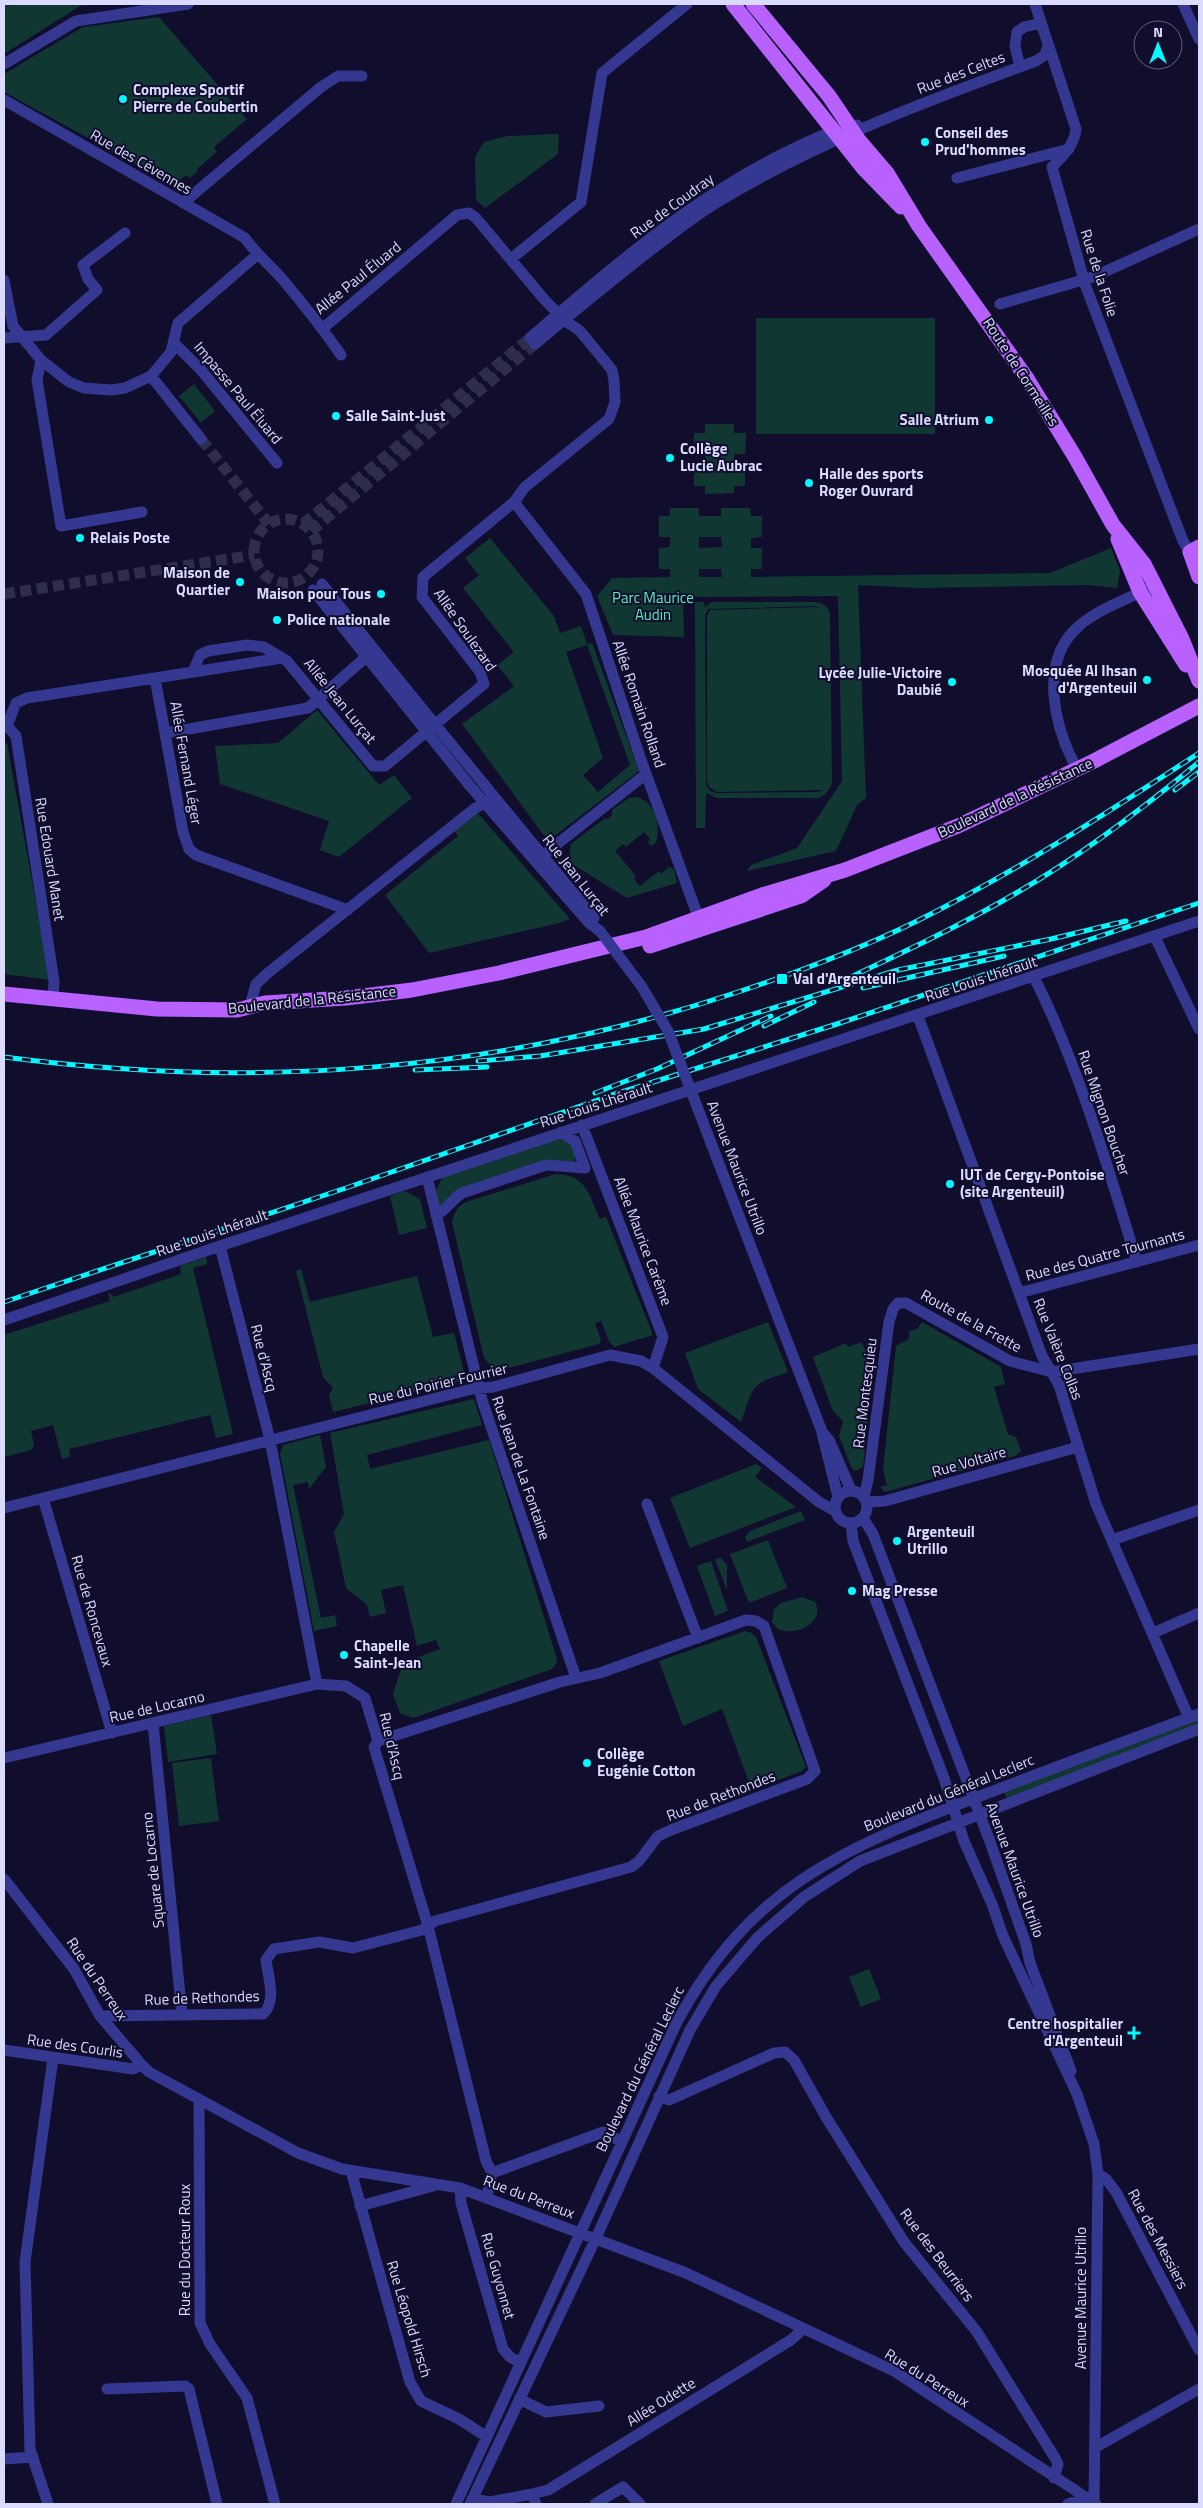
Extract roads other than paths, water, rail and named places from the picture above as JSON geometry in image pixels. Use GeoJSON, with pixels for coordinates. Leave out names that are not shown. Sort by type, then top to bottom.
{"type":"FeatureCollection","features":[{"type":"Feature","properties":{"kind":"main road","name":"Route de Cormeilles"},"geometry":{"type":"LineString","coordinates":[[733,4],[814,108],[845,132],[888,173],[919,226],[1026,377],[1075,457],[1113,526],[1130,573],[1140,592],[1171,644],[1199,682]]}},
{"type":"Feature","properties":{"kind":"main road","name":"Route de Cormeilles"},"geometry":{"type":"LineString","coordinates":[[752,4],[829,96],[845,132]]}},
{"type":"Feature","properties":{"kind":"main road","name":"Route de Cormeilles"},"geometry":{"type":"LineString","coordinates":[[1113,526],[1144,564],[1182,639],[1199,682]]}},
{"type":"Feature","properties":{"kind":"main road"},"geometry":{"type":"LineString","coordinates":[[1194,549],[1199,577]]}},
{"type":"Feature","properties":{"kind":"main road","name":"Boulevard de la Résistance"},"geometry":{"type":"LineString","coordinates":[[4,994],[157,1009],[237,1010],[250,1006],[412,990],[499,973],[646,936],[699,919],[762,895],[832,874],[958,826],[1196,708]]}},
{"type":"Feature","properties":{"kind":"main road","name":"Boulevard de la Résistance"},"geometry":{"type":"LineString","coordinates":[[586,952],[643,948],[702,930],[801,896],[832,874]]}},
{"type":"Feature","properties":{"kind":"street"},"geometry":{"type":"LineString","coordinates":[[4,64],[76,21],[188,4]]}},
{"type":"Feature","properties":{"kind":"street"},"geometry":{"type":"LineString","coordinates":[[511,259],[581,202],[602,73],[687,4]]}},
{"type":"Feature","properties":{"kind":"street","name":"Rue de la Folie"},"geometry":{"type":"LineString","coordinates":[[1035,4],[1076,129],[1075,138],[1069,149],[1052,167],[1084,280],[1179,532],[1194,549]]}},
{"type":"Feature","properties":{"kind":"street"},"geometry":{"type":"LineString","coordinates":[[1183,4],[1199,39]]}},
{"type":"Feature","properties":{"kind":"street"},"geometry":{"type":"LineString","coordinates":[[1020,67],[1015,46],[1017,32],[1024,26],[1041,23]]}},
{"type":"Feature","properties":{"kind":"street","name":"Rue des Celtes"},"geometry":{"type":"LineString","coordinates":[[845,132],[1020,67],[1046,55],[1048,46]]}},
{"type":"Feature","properties":{"kind":"street"},"geometry":{"type":"LineString","coordinates":[[183,203],[321,87],[338,76],[362,76]]}},
{"type":"Feature","properties":{"kind":"street","name":"Rue des Cévennes"},"geometry":{"type":"LineString","coordinates":[[4,100],[245,238],[257,255]]}},
{"type":"Feature","properties":{"kind":"street","name":"Rue de Coudray"},"geometry":{"type":"LineString","coordinates":[[532,341],[680,215],[761,164],[845,132]]}},
{"type":"Feature","properties":{"kind":"street"},"geometry":{"type":"LineString","coordinates":[[957,178],[1069,149]]}},
{"type":"Feature","properties":{"kind":"street","name":"Allée Paul Éluard"},"geometry":{"type":"LineString","coordinates":[[257,255],[274,269],[322,328],[463,212],[476,218],[561,317]]}},
{"type":"Feature","properties":{"kind":"street"},"geometry":{"type":"LineString","coordinates":[[1000,304],[1084,280],[1199,229]]}},
{"type":"Feature","properties":{"kind":"street"},"geometry":{"type":"LineString","coordinates":[[4,338],[46,335],[97,290],[83,265],[125,233]]}},
{"type":"Feature","properties":{"kind":"street"},"geometry":{"type":"LineString","coordinates":[[4,280],[10,317],[20,336],[42,360],[69,382],[84,388],[125,388],[151,376],[167,359],[174,343],[178,323],[257,255]]}},
{"type":"Feature","properties":{"kind":"street"},"geometry":{"type":"LineString","coordinates":[[514,502],[525,487],[608,419],[612,412],[615,391],[612,370],[580,331],[561,317]]}},
{"type":"Feature","properties":{"kind":"street"},"geometry":{"type":"LineString","coordinates":[[322,328],[341,354]]}},
{"type":"Feature","properties":{"kind":"street","name":"Impasse Paul Éluard"},"geometry":{"type":"LineString","coordinates":[[174,343],[201,370],[277,463]]}},
{"type":"Feature","properties":{"kind":"street"},"geometry":{"type":"LineString","coordinates":[[42,360],[38,369],[37,380],[61,526],[142,512]]}},
{"type":"Feature","properties":{"kind":"street"},"geometry":{"type":"LineString","coordinates":[[151,376],[201,439]]}},
{"type":"Feature","properties":{"kind":"street","name":"Allée Soulezard"},"geometry":{"type":"LineString","coordinates":[[432,729],[484,684],[480,672],[422,597],[421,582],[426,574],[514,502]]}},
{"type":"Feature","properties":{"kind":"street","name":"Allée Romain Rolland"},"geometry":{"type":"LineString","coordinates":[[514,502],[586,594],[646,774],[699,919]]}},
{"type":"Feature","properties":{"kind":"street"},"geometry":{"type":"LineString","coordinates":[[1077,768],[1062,733],[1054,692],[1054,670],[1058,657],[1067,640],[1078,626],[1094,615],[1154,584]]}},
{"type":"Feature","properties":{"kind":"street","name":"Rue Jean Lurçat"},"geometry":{"type":"LineString","coordinates":[[432,729],[422,712],[317,587],[366,657],[432,729],[589,923],[600,931]]}},
{"type":"Feature","properties":{"kind":"street"},"geometry":{"type":"LineString","coordinates":[[193,672],[200,655],[208,651],[248,645],[264,647],[282,658]]}},
{"type":"Feature","properties":{"kind":"street"},"geometry":{"type":"LineString","coordinates":[[166,733],[308,708],[366,657]]}},
{"type":"Feature","properties":{"kind":"street","name":"Allée Jean Lurçat"},"geometry":{"type":"LineString","coordinates":[[156,678],[282,658],[373,766],[377,767],[385,766],[432,729]]}},
{"type":"Feature","properties":{"kind":"street"},"geometry":{"type":"LineString","coordinates":[[5,727],[16,703],[26,698],[156,678]]}},
{"type":"Feature","properties":{"kind":"street","name":"Allée Fernand Léger"},"geometry":{"type":"LineString","coordinates":[[156,678],[186,843],[192,852],[348,910]]}},
{"type":"Feature","properties":{"kind":"street","name":"Rue Edouard Manet"},"geometry":{"type":"LineString","coordinates":[[5,727],[16,736],[54,981],[53,1000]]}},
{"type":"Feature","properties":{"kind":"street"},"geometry":{"type":"LineString","coordinates":[[542,856],[646,774]]}},
{"type":"Feature","properties":{"kind":"street"},"geometry":{"type":"LineString","coordinates":[[250,1006],[256,984],[268,972],[474,809],[491,800]]}},
{"type":"Feature","properties":{"kind":"street","name":"Rue Jean Lurçat"},"geometry":{"type":"LineString","coordinates":[[491,800],[508,815],[594,918],[600,931]]}},
{"type":"Feature","properties":{"kind":"street","name":"Rue Louis Lhérault"},"geometry":{"type":"LineString","coordinates":[[4,1320],[426,1177],[918,1016],[1199,921]]}},
{"type":"Feature","properties":{"kind":"street","name":"Avenue Maurice Utrillo"},"geometry":{"type":"LineString","coordinates":[[600,931],[642,987],[668,1031],[821,1430],[838,1497]]}},
{"type":"Feature","properties":{"kind":"street"},"geometry":{"type":"LineString","coordinates":[[1155,937],[1199,1029]]}},
{"type":"Feature","properties":{"kind":"street","name":"Rue Mignon Boucher"},"geometry":{"type":"LineString","coordinates":[[1034,977],[1048,1004],[1078,1081],[1104,1154],[1137,1262]]}},
{"type":"Feature","properties":{"kind":"street","name":"Rue Valère Collas"},"geometry":{"type":"LineString","coordinates":[[918,1016],[1042,1356],[1059,1385],[1096,1504],[1152,1632],[1194,1716]]}},
{"type":"Feature","properties":{"kind":"street"},"geometry":{"type":"LineString","coordinates":[[575,1141],[581,1126]]}},
{"type":"Feature","properties":{"kind":"street","name":"Allée Maurice Carême"},"geometry":{"type":"LineString","coordinates":[[581,1126],[663,1338],[654,1368]]}},
{"type":"Feature","properties":{"kind":"street"},"geometry":{"type":"LineString","coordinates":[[436,1215],[444,1211],[453,1199],[462,1193],[546,1165],[585,1168],[575,1141],[561,1132]]}},
{"type":"Feature","properties":{"kind":"street","name":"Rue Jean de La Fontaine"},"geometry":{"type":"LineString","coordinates":[[426,1177],[479,1389],[576,1678]]}},
{"type":"Feature","properties":{"kind":"street","name":"Rue des Quatre Tournants"},"geometry":{"type":"LineString","coordinates":[[1019,1293],[1199,1245]]}},
{"type":"Feature","properties":{"kind":"street","name":"Rue d'Ascq"},"geometry":{"type":"LineString","coordinates":[[220,1246],[270,1440],[317,1684],[346,1686],[365,1698],[378,1741],[374,1747],[428,1926],[486,2161],[492,2173]]}},
{"type":"Feature","properties":{"kind":"street","name":"Route de la Frette"},"geometry":{"type":"LineString","coordinates":[[906,1303],[1010,1361],[1052,1372],[1199,1349]]}},
{"type":"Feature","properties":{"kind":"street","name":"Rue Montesquieu"},"geometry":{"type":"LineString","coordinates":[[865,1499],[889,1322],[895,1305],[906,1303]]}},
{"type":"Feature","properties":{"kind":"street","name":"Rue du Poirier Fourrier"},"geometry":{"type":"LineString","coordinates":[[4,1508],[610,1355],[641,1361],[654,1368],[819,1502],[835,1511]]}},
{"type":"Feature","properties":{"kind":"street","name":"Avenue Maurice Utrillo"},"geometry":{"type":"LineString","coordinates":[[821,1430],[829,1440],[850,1490]]}},
{"type":"Feature","properties":{"kind":"street","name":"Rue Voltaire"},"geometry":{"type":"LineString","coordinates":[[865,1499],[885,1501],[1078,1446]]}},
{"type":"Feature","properties":{"kind":"street"},"geometry":{"type":"LineString","coordinates":[[850,1490],[860,1493],[865,1499],[866,1513],[863,1518],[850,1523],[841,1520],[835,1511],[838,1497],[850,1490]]}},
{"type":"Feature","properties":{"kind":"street","name":"Rue de Roncevaux"},"geometry":{"type":"LineString","coordinates":[[43,1498],[112,1733]]}},
{"type":"Feature","properties":{"kind":"street"},"geometry":{"type":"LineString","coordinates":[[647,1504],[698,1638]]}},
{"type":"Feature","properties":{"kind":"street"},"geometry":{"type":"LineString","coordinates":[[1112,1540],[1199,1510]]}},
{"type":"Feature","properties":{"kind":"street","name":"Avenue Maurice Utrillo"},"geometry":{"type":"LineString","coordinates":[[863,1518],[873,1534],[980,1814],[1026,1944],[1030,1965],[1070,2063],[1077,2094],[1094,2144],[1098,2174],[1095,2504]]}},
{"type":"Feature","properties":{"kind":"street","name":"Avenue Maurice Utrillo"},"geometry":{"type":"LineString","coordinates":[[850,1523],[853,1541],[957,1823],[992,1904],[1003,1936],[1077,2094]]}},
{"type":"Feature","properties":{"kind":"street"},"geometry":{"type":"LineString","coordinates":[[1152,1632],[1199,1613]]}},
{"type":"Feature","properties":{"kind":"street","name":"Rue de Rethondes"},"geometry":{"type":"LineString","coordinates":[[100,2016],[264,2014],[269,2009],[271,2001],[266,1960],[274,1949],[319,1942],[353,1948],[422,1930],[435,1921],[630,1867],[639,1861],[658,1836],[812,1775],[815,1770],[764,1626],[756,1621],[746,1620],[600,1673],[576,1678],[378,1741]]}},
{"type":"Feature","properties":{"kind":"street","name":"Rue de Locarno"},"geometry":{"type":"LineString","coordinates":[[4,1758],[317,1684]]}},
{"type":"Feature","properties":{"kind":"street","name":"Boulevard du Général Leclerc"},"geometry":{"type":"LineString","coordinates":[[456,2504],[621,2141],[683,2010],[715,1962],[745,1927],[798,1881],[830,1861],[875,1838],[973,1798],[1194,1716]]}},
{"type":"Feature","properties":{"kind":"street","name":"Square de Locarno"},"geometry":{"type":"LineString","coordinates":[[153,1723],[182,2015]]}},
{"type":"Feature","properties":{"kind":"street","name":"Boulevard du Général Leclerc"},"geometry":{"type":"LineString","coordinates":[[471,2502],[596,2238],[660,2096],[708,1998],[740,1956],[771,1924],[823,1883],[860,1861],[1199,1730]]}},
{"type":"Feature","properties":{"kind":"street","name":"Rue du Perreux"},"geometry":{"type":"LineString","coordinates":[[4,1879],[74,1969],[100,2016],[142,2065],[198,2099],[298,2153],[351,2171],[460,2188],[487,2196],[686,2273],[894,2371],[1095,2504]]}},
{"type":"Feature","properties":{"kind":"street","name":"Rue des Courlis"},"geometry":{"type":"LineString","coordinates":[[4,2050],[134,2069],[142,2065]]}},
{"type":"Feature","properties":{"kind":"street","name":"Rue des Beurriers"},"geometry":{"type":"LineString","coordinates":[[660,2096],[669,2100],[741,2066],[774,2053],[785,2052],[794,2060],[826,2117],[904,2242],[977,2332],[1055,2458],[1058,2464],[1054,2478]]}},
{"type":"Feature","properties":{"kind":"street"},"geometry":{"type":"LineString","coordinates":[[48,2504],[30,2449],[25,2262],[53,2058]]}},
{"type":"Feature","properties":{"kind":"street","name":"Rue du Docteur Roux"},"geometry":{"type":"LineString","coordinates":[[198,2099],[200,2323],[210,2344],[247,2398],[275,2504]]}},
{"type":"Feature","properties":{"kind":"street"},"geometry":{"type":"LineString","coordinates":[[487,2196],[492,2173],[603,2132],[621,2141]]}},
{"type":"Feature","properties":{"kind":"street","name":"Rue Léopold Hirsch"},"geometry":{"type":"LineString","coordinates":[[351,2171],[410,2382],[421,2401],[459,2419],[487,2437]]}},
{"type":"Feature","properties":{"kind":"street","name":"Rue des Messiers"},"geometry":{"type":"LineString","coordinates":[[1098,2174],[1106,2179],[1116,2192],[1199,2350]]}},
{"type":"Feature","properties":{"kind":"street"},"geometry":{"type":"LineString","coordinates":[[360,2206],[438,2184]]}},
{"type":"Feature","properties":{"kind":"street","name":"Rue Guyonnet"},"geometry":{"type":"LineString","coordinates":[[460,2188],[462,2203],[503,2349],[510,2357],[521,2363]]}},
{"type":"Feature","properties":{"kind":"street","name":"Allée Odette"},"geometry":{"type":"LineString","coordinates":[[471,2502],[534,2499],[791,2340],[803,2329]]}},
{"type":"Feature","properties":{"kind":"street"},"geometry":{"type":"LineString","coordinates":[[107,2389],[185,2386],[189,2388],[217,2504]]}},
{"type":"Feature","properties":{"kind":"street"},"geometry":{"type":"LineString","coordinates":[[1096,2447],[1199,2389]]}},
{"type":"Feature","properties":{"kind":"street"},"geometry":{"type":"LineString","coordinates":[[519,2399],[546,2412],[599,2406]]}},
{"type":"Feature","properties":{"kind":"street"},"geometry":{"type":"LineString","coordinates":[[4,2459],[33,2456]]}},
{"type":"Feature","properties":{"kind":"street"},"geometry":{"type":"LineString","coordinates":[[594,2504],[623,2487],[640,2504]]}},
{"type":"Feature","properties":{"kind":"street"},"geometry":{"type":"LineString","coordinates":[[1068,2504],[1077,2501],[1095,2504]]}},
{"type":"Feature","properties":{"kind":"tunnel"},"geometry":{"type":"LineString","coordinates":[[303,524],[530,338]]}},
{"type":"Feature","properties":{"kind":"tunnel"},"geometry":{"type":"LineString","coordinates":[[311,531],[535,344]]}},
{"type":"Feature","properties":{"kind":"tunnel"},"geometry":{"type":"LineString","coordinates":[[201,439],[269,524]]}},
{"type":"Feature","properties":{"kind":"tunnel"},"geometry":{"type":"LineString","coordinates":[[286,519],[298,522],[309,528],[315,539],[318,551],[315,563],[309,574],[298,580],[286,583],[274,580],[263,574],[257,563],[254,551],[257,539],[263,528],[274,522],[286,519]]}},
{"type":"Feature","properties":{"kind":"tunnel"},"geometry":{"type":"LineString","coordinates":[[4,594],[254,555]]}},
{"type":"Feature","properties":{"kind":"railway"},"geometry":{"type":"LineString","coordinates":[[4,1057],[98,1067],[191,1072],[283,1072],[375,1067],[466,1056],[557,1041],[648,1019],[738,992],[805,968],[872,942],[915,922],[1024,863],[1199,753]]}},
{"type":"Feature","properties":{"kind":"railway"},"geometry":{"type":"LineString","coordinates":[[845,980],[954,927],[1042,878],[1111,831],[1199,762]]}},
{"type":"Feature","properties":{"kind":"railway"},"geometry":{"type":"LineString","coordinates":[[1175,790],[1199,772]]}},
{"type":"Feature","properties":{"kind":"railway"},"geometry":{"type":"LineString","coordinates":[[4,1302],[346,1188],[609,1096],[837,1024],[1199,903]]}},
{"type":"Feature","properties":{"kind":"railway"},"geometry":{"type":"LineString","coordinates":[[478,1061],[540,1056],[704,1029],[898,970],[1051,939],[1126,921]]}},
{"type":"Feature","properties":{"kind":"railway"},"geometry":{"type":"LineString","coordinates":[[863,988],[1004,956]]}},
{"type":"Feature","properties":{"kind":"railway"},"geometry":{"type":"LineString","coordinates":[[764,1026],[814,1002]]}},
{"type":"Feature","properties":{"kind":"railway"},"geometry":{"type":"LineString","coordinates":[[595,1093],[657,1069],[771,1016]]}},
{"type":"Feature","properties":{"kind":"railway"},"geometry":{"type":"LineString","coordinates":[[415,1070],[487,1067]]}},
{"type":"Feature","properties":{"kind":"place","name":"Complexe Sportif Pierre de Coubertin"},"geometry":{"type":"Point","coordinates":[123,99]}},
{"type":"Feature","properties":{"kind":"place","name":"Conseil des Prud'hommes"},"geometry":{"type":"Point","coordinates":[925,142]}},
{"type":"Feature","properties":{"kind":"place","name":"Salle Saint-Just"},"geometry":{"type":"Point","coordinates":[336,416]}},
{"type":"Feature","properties":{"kind":"place","name":"Salle Atrium"},"geometry":{"type":"Point","coordinates":[989,420]}},
{"type":"Feature","properties":{"kind":"place","name":"Collège Lucie Aubrac"},"geometry":{"type":"Point","coordinates":[670,458]}},
{"type":"Feature","properties":{"kind":"place","name":"Halle des sports Roger Ouvrard"},"geometry":{"type":"Point","coordinates":[809,483]}},
{"type":"Feature","properties":{"kind":"place","name":"Relais Poste"},"geometry":{"type":"Point","coordinates":[80,538]}},
{"type":"Feature","properties":{"kind":"place","name":"Maison de Quartier"},"geometry":{"type":"Point","coordinates":[240,582]}},
{"type":"Feature","properties":{"kind":"place","name":"Maison pour Tous"},"geometry":{"type":"Point","coordinates":[381,594]}},
{"type":"Feature","properties":{"kind":"place","name":"Police nationale"},"geometry":{"type":"Point","coordinates":[277,620]}},
{"type":"Feature","properties":{"kind":"place","name":"Mosquée Al Ihsan d'Argenteuil"},"geometry":{"type":"Point","coordinates":[1147,680]}},
{"type":"Feature","properties":{"kind":"place","name":"Lycée Julie-Victoire Daubié"},"geometry":{"type":"Point","coordinates":[952,682]}},
{"type":"Feature","properties":{"kind":"place","name":"Val d'Argenteuil"},"geometry":{"type":"Point","coordinates":[782,979]}},
{"type":"Feature","properties":{"kind":"place","name":"IUT de Cergy-Pontoise (site Argenteuil)"},"geometry":{"type":"Point","coordinates":[950,1184]}},
{"type":"Feature","properties":{"kind":"place","name":"Argenteuil Utrillo"},"geometry":{"type":"Point","coordinates":[897,1541]}},
{"type":"Feature","properties":{"kind":"place","name":"Mag Presse"},"geometry":{"type":"Point","coordinates":[852,1591]}},
{"type":"Feature","properties":{"kind":"place","name":"Chapelle Saint-Jean"},"geometry":{"type":"Point","coordinates":[344,1655]}},
{"type":"Feature","properties":{"kind":"place","name":"Collège Eugénie Cotton"},"geometry":{"type":"Point","coordinates":[587,1763]}},
{"type":"Feature","properties":{"kind":"place","name":"Centre hospitalier d'Argenteuil"},"geometry":{"type":"Point","coordinates":[1134,2033]}},
{"type":"Feature","properties":{"kind":"park label","name":"Parc Maurice Audin"},"geometry":{"type":"Point","coordinates":[653,606]}}]}
